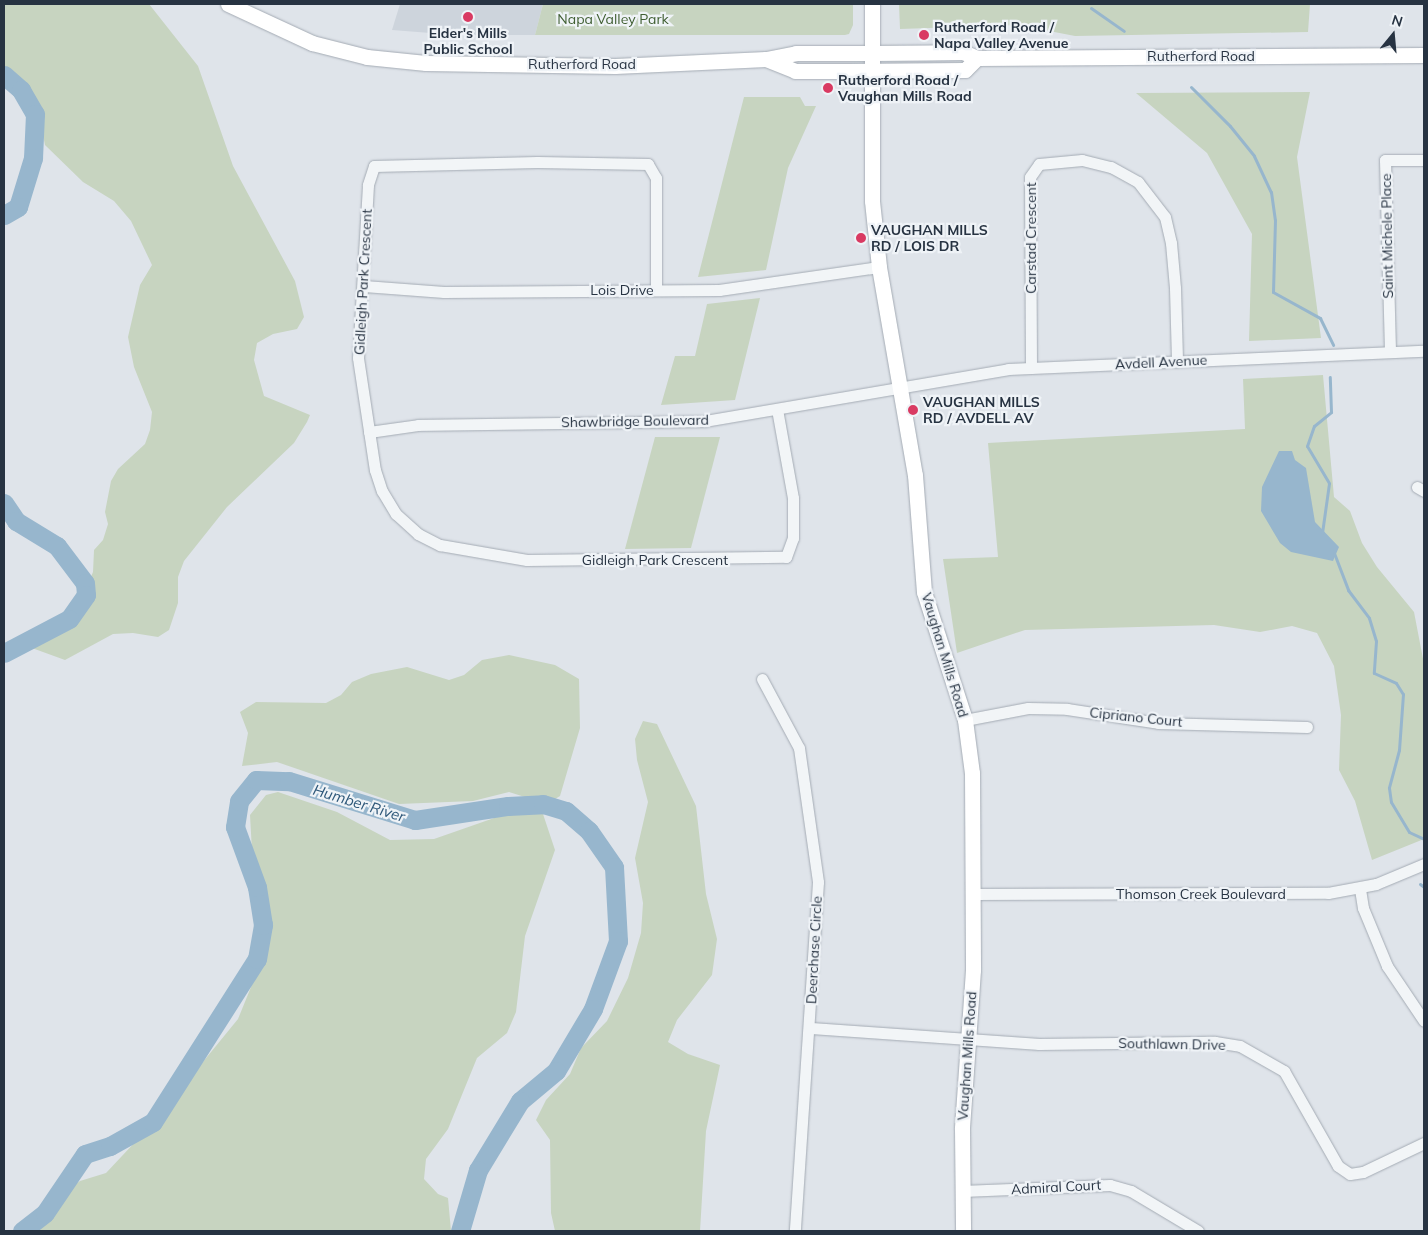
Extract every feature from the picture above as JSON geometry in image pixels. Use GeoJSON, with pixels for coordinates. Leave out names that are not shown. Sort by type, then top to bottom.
{"type":"FeatureCollection","features":[{"type":"Feature","properties":{"kind":"main road","name":"Rutherford Road"},"geometry":{"type":"LineString","coordinates":[[228,4],[312,43],[394,61],[615,66],[766,59],[796,53],[963,52],[977,58],[1424,55]]}},
{"type":"Feature","properties":{"kind":"main road","name":"Vaughan Mills Road"},"geometry":{"type":"LineString","coordinates":[[872,4],[872,201],[879,267],[915,475],[927,605],[965,720],[972,773],[973,970],[962,1129],[963,1231]]}},
{"type":"Feature","properties":{"kind":"main road","name":"Rutherford Road"},"geometry":{"type":"LineString","coordinates":[[766,59],[795,71],[871,71],[965,70],[977,58]]}},
{"type":"Feature","properties":{"kind":"street","name":"Carstad Crescent"},"geometry":{"type":"LineString","coordinates":[[1031,368],[1030,178],[1039,164],[1082,160],[1111,167],[1138,182],[1165,217],[1174,270],[1177,361]]}},
{"type":"Feature","properties":{"kind":"street","name":"Saint Michele Place"},"geometry":{"type":"LineString","coordinates":[[1390,351],[1385,160],[1424,160]]}},
{"type":"Feature","properties":{"kind":"street","name":"Gidleigh Park Crescent"},"geometry":{"type":"LineString","coordinates":[[656,290],[656,178],[653,169],[641,162],[374,166],[368,185],[364,286],[358,358],[375,470],[390,507],[413,530],[440,545],[527,560],[786,557],[792,545],[794,513],[777,409]]}},
{"type":"Feature","properties":{"kind":"street","name":"Lois Drive"},"geometry":{"type":"LineString","coordinates":[[364,286],[444,292],[734,288],[879,267]]}},
{"type":"Feature","properties":{"kind":"street","name":"Avdell Avenue"},"geometry":{"type":"LineString","coordinates":[[899,386],[985,370],[1424,351]]}},
{"type":"Feature","properties":{"kind":"street","name":"Shawbridge Boulevard"},"geometry":{"type":"LineString","coordinates":[[369,432],[418,425],[705,420],[777,409],[899,386]]}},
{"type":"Feature","properties":{"kind":"street","name":"Deerchase Circle"},"geometry":{"type":"LineString","coordinates":[[762,679],[800,748],[818,882],[810,1028],[795,1231]]}},
{"type":"Feature","properties":{"kind":"street","name":"Cipriano Court"},"geometry":{"type":"LineString","coordinates":[[965,720],[1028,708],[1067,709],[1158,722],[1307,726]]}},
{"type":"Feature","properties":{"kind":"street","name":"Thomson Creek Boulevard"},"geometry":{"type":"LineString","coordinates":[[972,894],[1309,893],[1360,889],[1424,864]]}},
{"type":"Feature","properties":{"kind":"street"},"geometry":{"type":"LineString","coordinates":[[1360,889],[1363,908],[1387,966],[1424,1021]]}},
{"type":"Feature","properties":{"kind":"street"},"geometry":{"type":"LineString","coordinates":[[810,1028],[968,1039]]}},
{"type":"Feature","properties":{"kind":"street","name":"Southlawn Drive"},"geometry":{"type":"LineString","coordinates":[[968,1039],[1038,1044],[1215,1042],[1240,1046],[1284,1071],[1338,1166],[1350,1174],[1363,1172],[1424,1142]]}},
{"type":"Feature","properties":{"kind":"street","name":"Admiral Court"},"geometry":{"type":"LineString","coordinates":[[962,1191],[1110,1184],[1130,1191],[1198,1231]]}},
{"type":"Feature","properties":{"kind":"shaded area","name":"Elder's Mills Public School"},"geometry":{"type":"Polygon","coordinates":[[[400,4],[543,4],[535,35],[456,35],[392,30],[400,4]]]}},
{"type":"Feature","properties":{"kind":"green space"},"geometry":{"type":"Polygon","coordinates":[[[4,4],[149,4],[198,66],[233,166],[295,281],[304,317],[297,329],[273,334],[257,343],[254,360],[264,396],[310,415],[307,422],[294,443],[227,507],[184,561],[178,577],[178,603],[169,630],[158,637],[133,633],[113,634],[65,660],[32,648],[80,603],[93,572],[94,550],[103,540],[108,524],[105,512],[111,481],[118,469],[145,444],[150,430],[152,412],[134,367],[128,337],[140,285],[152,265],[131,221],[114,201],[83,182],[45,145],[42,130],[17,84],[4,71],[4,4]]]}},
{"type":"Feature","properties":{"kind":"green space","name":"Napa Valley Park"},"geometry":{"type":"Polygon","coordinates":[[[543,4],[853,4],[853,25],[849,34],[845,35],[535,35],[543,4]]]}},
{"type":"Feature","properties":{"kind":"green space"},"geometry":{"type":"Polygon","coordinates":[[[899,4],[1310,4],[1308,32],[1075,36],[1018,25],[900,29],[899,4]]]}},
{"type":"Feature","properties":{"kind":"green space"},"geometry":{"type":"Polygon","coordinates":[[[1310,92],[1297,157],[1321,338],[1249,341],[1252,234],[1207,153],[1136,93],[1310,92]]]}},
{"type":"Feature","properties":{"kind":"green space"},"geometry":{"type":"Polygon","coordinates":[[[744,97],[800,97],[805,106],[816,106],[788,168],[766,270],[698,277],[744,97]]]}},
{"type":"Feature","properties":{"kind":"green space"},"geometry":{"type":"Polygon","coordinates":[[[760,298],[735,400],[661,405],[675,356],[695,356],[707,304],[760,298]]]}},
{"type":"Feature","properties":{"kind":"green space"},"geometry":{"type":"Polygon","coordinates":[[[1323,375],[1334,497],[1350,511],[1362,543],[1377,567],[1414,612],[1424,664],[1424,839],[1372,860],[1355,801],[1339,770],[1341,715],[1334,666],[1317,633],[1292,626],[1260,632],[1214,625],[1025,630],[957,653],[943,559],[998,557],[988,443],[1245,429],[1243,379],[1323,375]]]}},
{"type":"Feature","properties":{"kind":"green space"},"geometry":{"type":"Polygon","coordinates":[[[655,437],[720,437],[691,548],[625,549],[655,437]]]}},
{"type":"Feature","properties":{"kind":"green space"},"geometry":{"type":"Polygon","coordinates":[[[509,655],[555,665],[579,679],[580,728],[560,796],[547,804],[509,792],[473,801],[399,804],[277,762],[242,766],[248,733],[240,712],[256,702],[326,703],[341,695],[352,682],[371,674],[407,667],[449,680],[464,675],[482,660],[509,655]]]}},
{"type":"Feature","properties":{"kind":"green space"},"geometry":{"type":"Polygon","coordinates":[[[643,721],[657,724],[696,806],[706,894],[717,939],[712,975],[677,1020],[668,1042],[688,1054],[720,1065],[706,1131],[700,1231],[555,1231],[551,1213],[550,1140],[536,1120],[546,1100],[570,1074],[581,1048],[607,1021],[628,978],[641,933],[643,903],[635,858],[648,802],[637,760],[635,739],[643,721]]]}},
{"type":"Feature","properties":{"kind":"green space"},"geometry":{"type":"Polygon","coordinates":[[[278,792],[337,812],[390,840],[434,839],[497,817],[542,811],[555,850],[525,936],[516,1012],[507,1033],[477,1058],[448,1129],[426,1159],[424,1179],[438,1194],[448,1198],[451,1231],[35,1231],[54,1200],[80,1181],[106,1173],[153,1123],[238,1019],[260,965],[270,926],[263,878],[252,851],[250,815],[266,795],[278,792]]]}},
{"type":"Feature","properties":{"kind":"water"},"geometry":{"type":"Polygon","coordinates":[[[1279,451],[1292,451],[1295,460],[1306,468],[1315,522],[1339,547],[1333,561],[1291,552],[1280,543],[1261,511],[1262,487],[1279,451]]]}},
{"type":"Feature","properties":{"kind":"waterway"},"geometry":{"type":"LineString","coordinates":[[1091,8],[1124,31]]}},
{"type":"Feature","properties":{"kind":"waterway","name":"Humber River"},"geometry":{"type":"LineString","coordinates":[[4,75],[21,90],[35,114],[33,158],[18,207],[4,215]]}},
{"type":"Feature","properties":{"kind":"waterway"},"geometry":{"type":"LineString","coordinates":[[1191,87],[1230,126],[1254,156],[1271,192],[1275,220],[1273,292],[1320,318],[1333,345]]}},
{"type":"Feature","properties":{"kind":"waterway"},"geometry":{"type":"LineString","coordinates":[[1322,533],[1329,483],[1307,446],[1314,426],[1331,412],[1330,377]]}},
{"type":"Feature","properties":{"kind":"waterway","name":"Humber River"},"geometry":{"type":"LineString","coordinates":[[4,503],[16,521],[57,546],[85,583],[86,595],[69,619],[4,653]]}},
{"type":"Feature","properties":{"kind":"waterway"},"geometry":{"type":"LineString","coordinates":[[1334,553],[1348,590],[1369,618],[1376,641],[1374,673],[1396,683],[1403,694],[1399,750],[1389,788],[1391,802],[1409,832],[1424,839]]}},
{"type":"Feature","properties":{"kind":"waterway","name":"Humber River"},"geometry":{"type":"LineString","coordinates":[[22,1231],[45,1213],[85,1154],[110,1146],[153,1122],[257,959],[263,925],[257,887],[235,827],[239,801],[256,780],[289,781],[415,820],[508,806],[543,804],[566,811],[589,831],[614,867],[618,941],[593,1009],[556,1071],[520,1101],[478,1170],[460,1231]]}},
{"type":"Feature","properties":{"kind":"waterway"},"geometry":{"type":"LineString","coordinates":[[1420,884],[1424,887]]}},
{"type":"Feature","properties":{"kind":"place","name":"Elder's Mills Public School"},"geometry":{"type":"Point","coordinates":[468,17]}},
{"type":"Feature","properties":{"kind":"place","name":"Rutherford Road / Napa Valley Avenue"},"geometry":{"type":"Point","coordinates":[924,35]}},
{"type":"Feature","properties":{"kind":"place","name":"Rutherford Road / Vaughan Mills Road"},"geometry":{"type":"Point","coordinates":[828,88]}},
{"type":"Feature","properties":{"kind":"place","name":"VAUGHAN MILLS RD / LOIS DR"},"geometry":{"type":"Point","coordinates":[861,238]}},
{"type":"Feature","properties":{"kind":"place","name":"VAUGHAN MILLS RD / AVDELL AV"},"geometry":{"type":"Point","coordinates":[913,410]}}]}
